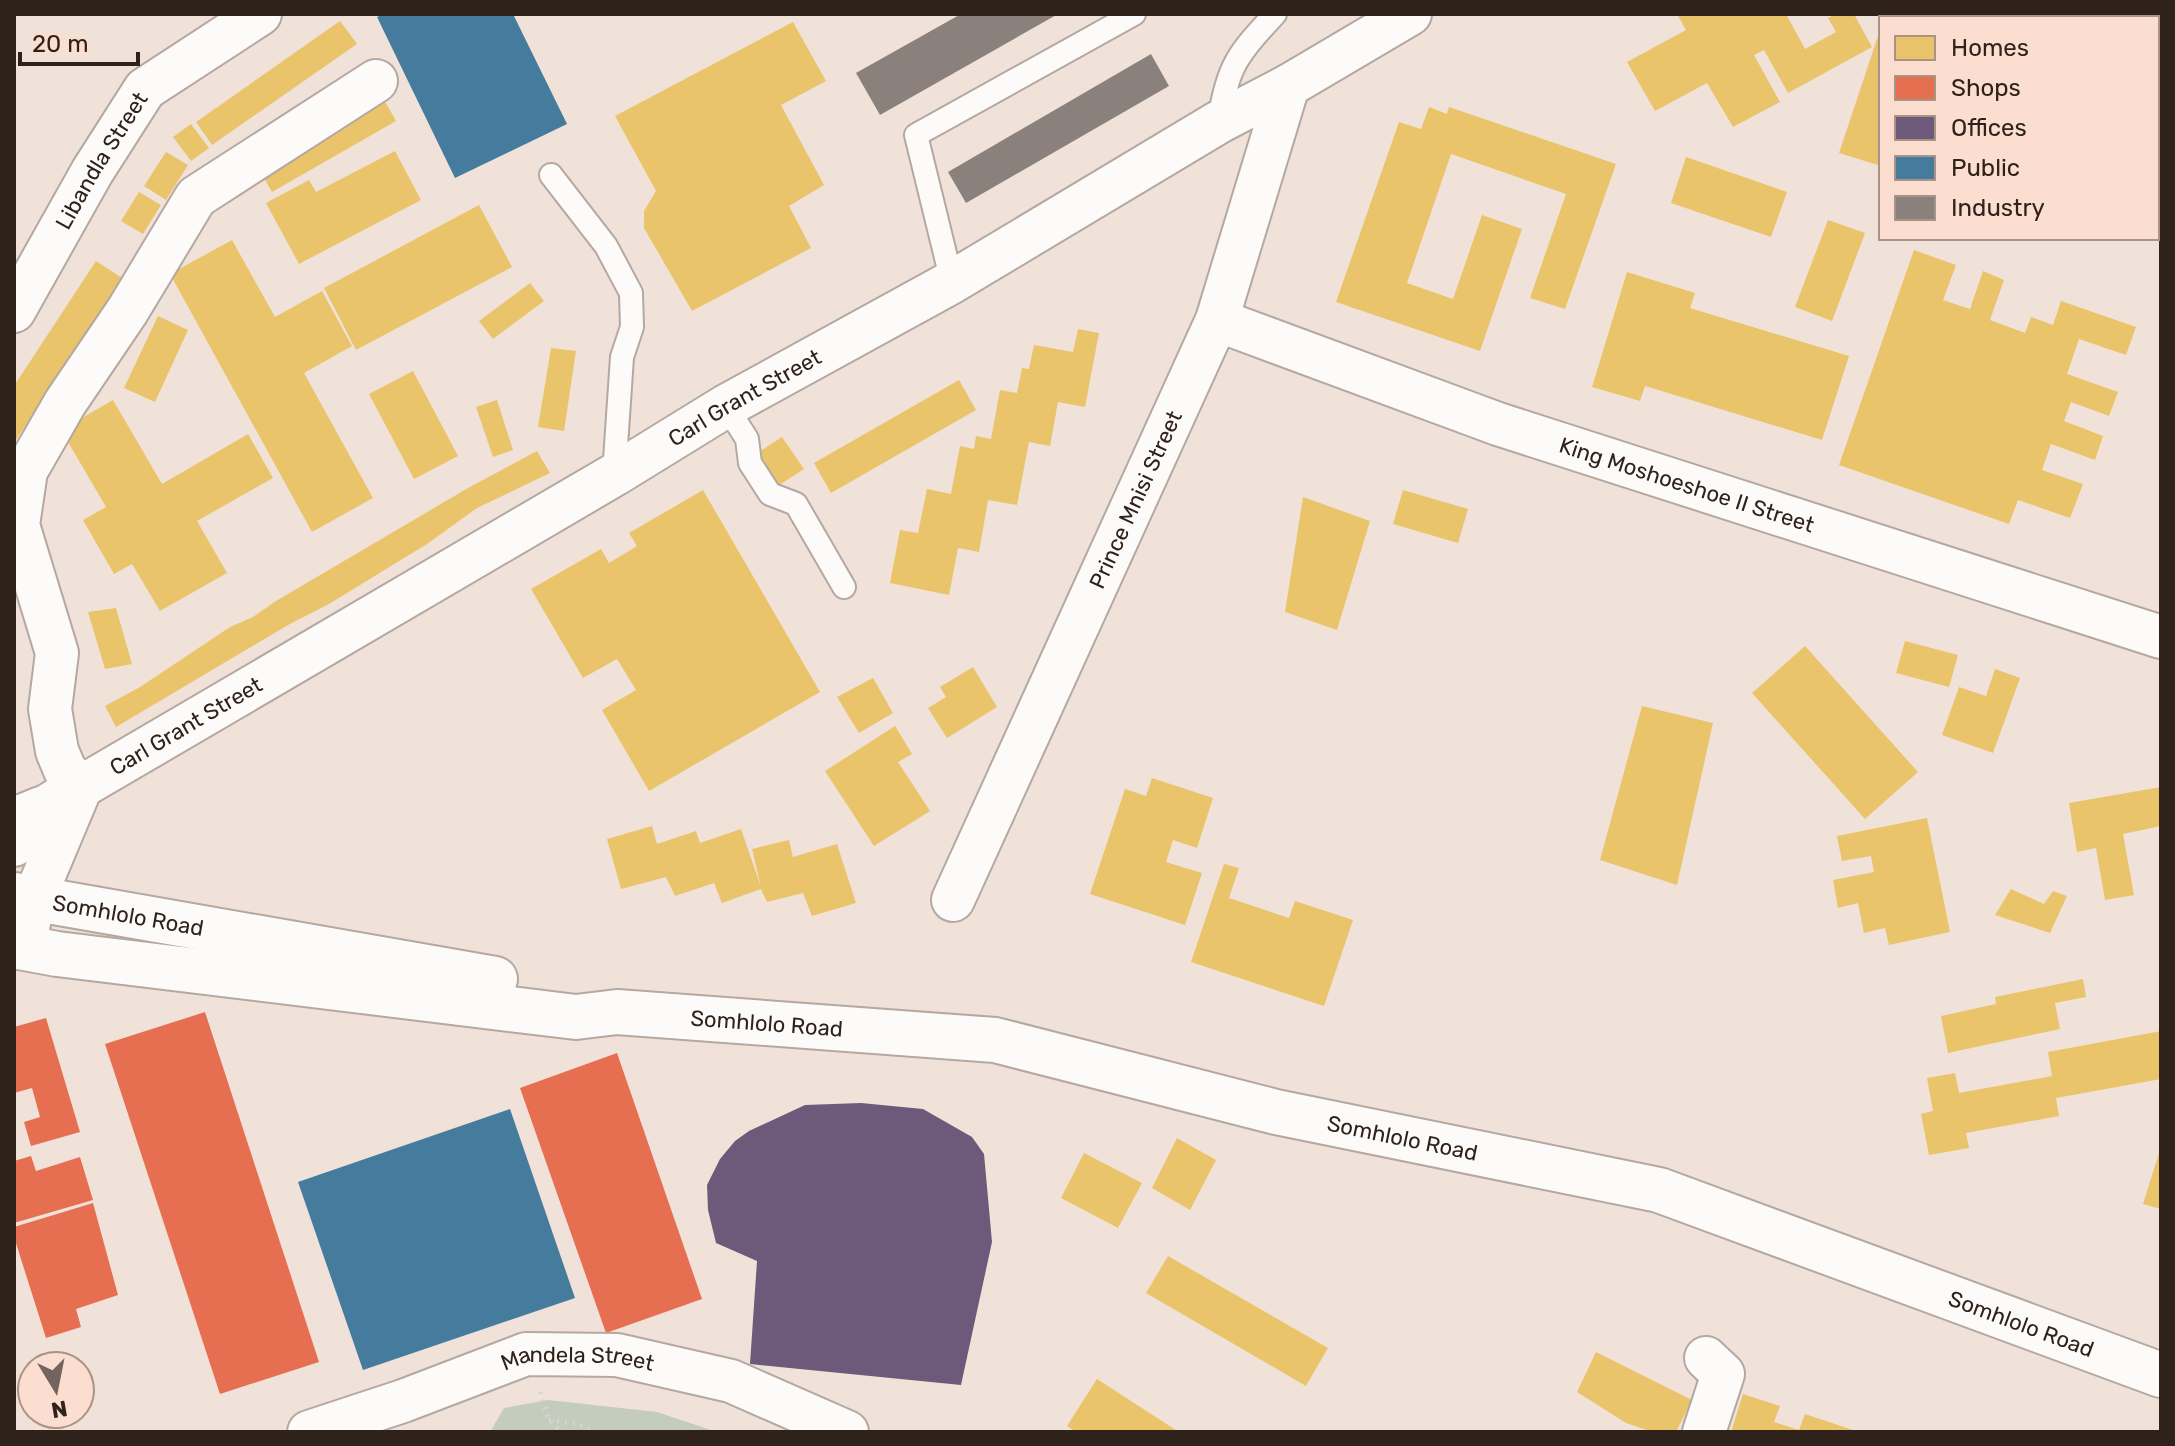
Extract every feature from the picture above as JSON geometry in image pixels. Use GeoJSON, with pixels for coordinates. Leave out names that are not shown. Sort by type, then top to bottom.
{"type":"FeatureCollection","features":[{"type":"Feature","properties":{"kind":"main road","name":"Somhlolo Road"},"geometry":{"type":"LineString","coordinates":[[24,897],[539,987],[579,996],[617,1012]]}},
{"type":"Feature","properties":{"kind":"main road","name":"Somhlolo Road"},"geometry":{"type":"LineString","coordinates":[[19,947],[565,1016],[617,1012],[995,1040],[1276,1112],[1659,1190],[2161,1375]]}},
{"type":"Feature","properties":{"kind":"street","name":"Libandla Street"},"geometry":{"type":"LineString","coordinates":[[14,311],[92,172],[145,89],[260,14]]}},
{"type":"Feature","properties":{"kind":"street","name":"Carl Grant Street"},"geometry":{"type":"LineString","coordinates":[[28,814],[81,787],[614,475],[726,406],[952,282],[1219,122],[1288,86],[1410,14]]}},
{"type":"Feature","properties":{"kind":"street"},"geometry":{"type":"LineString","coordinates":[[19,947],[24,897],[81,787],[65,770],[57,751],[50,709],[57,653],[18,525],[26,471],[65,403],[128,310],[196,197],[376,81]]}},
{"type":"Feature","properties":{"kind":"street","name":"Prince Mnisi Street"},"geometry":{"type":"LineString","coordinates":[[953,900],[1217,320],[1288,86]]}},
{"type":"Feature","properties":{"kind":"street","name":"King Moshoeshoe II Street"},"geometry":{"type":"LineString","coordinates":[[1217,320],[1498,424],[2161,637]]}},
{"type":"Feature","properties":{"kind":"street"},"geometry":{"type":"LineString","coordinates":[[14,845],[28,814]]}},
{"type":"Feature","properties":{"kind":"street","name":"Mandela Street"},"geometry":{"type":"LineString","coordinates":[[309,1432],[403,1401],[526,1354],[617,1355],[731,1381],[847,1432]]}},
{"type":"Feature","properties":{"kind":"street"},"geometry":{"type":"LineString","coordinates":[[1704,1432],[1723,1374],[1706,1358]]}},
{"type":"Feature","properties":{"kind":"lane"},"geometry":{"type":"LineString","coordinates":[[952,282],[916,135],[1134,14]]}},
{"type":"Feature","properties":{"kind":"lane"},"geometry":{"type":"LineString","coordinates":[[1219,122],[1224,87],[1240,51],[1275,14]]}},
{"type":"Feature","properties":{"kind":"lane"},"geometry":{"type":"LineString","coordinates":[[551,175],[606,246],[631,293],[632,327],[622,357],[614,475]]}},
{"type":"Feature","properties":{"kind":"lane"},"geometry":{"type":"LineString","coordinates":[[726,406],[747,439],[750,463],[770,494],[796,504],[844,587]]}},
{"type":"Feature","properties":{"kind":"path"},"geometry":{"type":"LineString","coordinates":[[549,1420],[579,1424],[593,1432]]}},
{"type":"Feature","properties":{"kind":"green space"},"geometry":{"type":"Polygon","coordinates":[[[548,1400],[657,1412],[717,1432],[490,1432],[504,1408],[548,1400]]]}},
{"type":"Feature","properties":{"kind":"building: Homes"},"geometry":{"type":"Polygon","coordinates":[[[1677,14],[1786,14],[1805,49],[1836,32],[1828,18],[1836,14],[1854,14],[1872,47],[1788,93],[1764,50],[1754,55],[1780,102],[1733,127],[1707,83],[1655,111],[1627,62],[1686,30],[1677,14]]]}},
{"type":"Feature","properties":{"kind":"building: Homes"},"geometry":{"type":"Polygon","coordinates":[[[1885,14],[1954,14],[1954,16],[1885,14]]]}},
{"type":"Feature","properties":{"kind":"building: Homes"},"geometry":{"type":"Polygon","coordinates":[[[340,21],[357,44],[212,145],[196,122],[340,21]]]}},
{"type":"Feature","properties":{"kind":"building: Homes"},"geometry":{"type":"Polygon","coordinates":[[[793,22],[826,81],[781,105],[824,185],[789,206],[811,248],[692,311],[644,228],[644,211],[656,191],[615,116],[793,22]]]}},
{"type":"Feature","properties":{"kind":"building: Homes"},"geometry":{"type":"Polygon","coordinates":[[[1879,33],[1879,165],[1839,153],[1879,33]]]}},
{"type":"Feature","properties":{"kind":"building: Homes"},"geometry":{"type":"Polygon","coordinates":[[[2159,53],[2161,54],[2159,120],[2159,53]]]}},
{"type":"Feature","properties":{"kind":"building: Homes"},"geometry":{"type":"Polygon","coordinates":[[[383,98],[396,121],[272,192],[259,169],[383,98]]]}},
{"type":"Feature","properties":{"kind":"building: Homes"},"geometry":{"type":"Polygon","coordinates":[[[1429,107],[1447,114],[1449,107],[1616,164],[1565,309],[1530,298],[1566,194],[1451,154],[1407,283],[1453,299],[1482,215],[1522,229],[1480,351],[1336,302],[1399,122],[1421,129],[1429,107]]]}},
{"type":"Feature","properties":{"kind":"building: Homes"},"geometry":{"type":"Polygon","coordinates":[[[191,124],[209,148],[191,161],[173,137],[191,124]]]}},
{"type":"Feature","properties":{"kind":"building: Homes"},"geometry":{"type":"Polygon","coordinates":[[[395,151],[421,200],[299,264],[266,203],[309,180],[316,192],[395,151]]]}},
{"type":"Feature","properties":{"kind":"building: Homes"},"geometry":{"type":"Polygon","coordinates":[[[166,152],[188,165],[166,200],[144,186],[166,152]]]}},
{"type":"Feature","properties":{"kind":"building: Homes"},"geometry":{"type":"Polygon","coordinates":[[[1686,157],[1787,192],[1771,237],[1671,203],[1686,157]]]}},
{"type":"Feature","properties":{"kind":"building: Homes"},"geometry":{"type":"Polygon","coordinates":[[[139,192],[161,205],[143,234],[121,221],[139,192]]]}},
{"type":"Feature","properties":{"kind":"building: Homes"},"geometry":{"type":"Polygon","coordinates":[[[479,205],[512,267],[356,350],[324,288],[479,205]]]}},
{"type":"Feature","properties":{"kind":"building: Homes"},"geometry":{"type":"Polygon","coordinates":[[[1828,220],[1865,233],[1832,321],[1795,307],[1828,220]]]}},
{"type":"Feature","properties":{"kind":"building: Homes"},"geometry":{"type":"Polygon","coordinates":[[[232,240],[275,317],[322,291],[352,346],[304,373],[373,498],[312,532],[170,274],[232,240]]]}},
{"type":"Feature","properties":{"kind":"building: Homes"},"geometry":{"type":"Polygon","coordinates":[[[1914,250],[1956,265],[1943,300],[1970,309],[1983,271],[2004,280],[1990,320],[2025,333],[2031,317],[2053,325],[2061,301],[2136,327],[2126,355],[2079,339],[2067,374],[2118,392],[2109,416],[2071,402],[2064,421],[2103,436],[2095,460],[2051,444],[2042,470],[2083,484],[2070,518],[2018,500],[2009,524],[1839,465],[1914,250]]]}},
{"type":"Feature","properties":{"kind":"building: Homes"},"geometry":{"type":"Polygon","coordinates":[[[96,261],[122,278],[14,443],[14,386],[96,261]]]}},
{"type":"Feature","properties":{"kind":"building: Homes"},"geometry":{"type":"Polygon","coordinates":[[[1627,272],[1695,293],[1690,308],[1849,356],[1822,440],[1645,386],[1640,401],[1592,387],[1627,272]]]}},
{"type":"Feature","properties":{"kind":"building: Homes"},"geometry":{"type":"Polygon","coordinates":[[[530,283],[544,301],[493,339],[479,321],[530,283]]]}},
{"type":"Feature","properties":{"kind":"building: Homes"},"geometry":{"type":"Polygon","coordinates":[[[158,316],[188,330],[155,402],[124,388],[158,316]]]}},
{"type":"Feature","properties":{"kind":"building: Homes"},"geometry":{"type":"Polygon","coordinates":[[[1078,329],[1099,333],[1085,407],[1058,402],[1050,446],[1029,442],[1017,505],[988,500],[979,552],[958,548],[949,595],[890,583],[900,530],[918,533],[927,489],[951,494],[960,446],[974,449],[976,436],[991,439],[1000,390],[1017,393],[1022,368],[1029,369],[1034,345],[1073,352],[1078,329]]]}},
{"type":"Feature","properties":{"kind":"building: Homes"},"geometry":{"type":"Polygon","coordinates":[[[551,348],[576,351],[564,431],[538,427],[551,348]]]}},
{"type":"Feature","properties":{"kind":"building: Homes"},"geometry":{"type":"Polygon","coordinates":[[[413,371],[458,456],[414,479],[369,394],[413,371]]]}},
{"type":"Feature","properties":{"kind":"building: Homes"},"geometry":{"type":"Polygon","coordinates":[[[959,380],[976,410],[831,493],[814,463],[959,380]]]}},
{"type":"Feature","properties":{"kind":"building: Homes"},"geometry":{"type":"Polygon","coordinates":[[[113,400],[162,484],[248,434],[273,478],[197,521],[227,573],[160,611],[132,564],[114,574],[83,520],[106,507],[61,430],[113,400]]]}},
{"type":"Feature","properties":{"kind":"building: Homes"},"geometry":{"type":"Polygon","coordinates":[[[497,400],[513,450],[493,457],[476,407],[497,400]]]}},
{"type":"Feature","properties":{"kind":"building: Homes"},"geometry":{"type":"Polygon","coordinates":[[[782,437],[804,469],[773,489],[751,457],[782,437]]]}},
{"type":"Feature","properties":{"kind":"building: Homes"},"geometry":{"type":"Polygon","coordinates":[[[537,451],[550,473],[477,508],[427,544],[329,604],[116,727],[105,706],[140,687],[230,627],[253,617],[468,488],[537,451]]]}},
{"type":"Feature","properties":{"kind":"building: Homes"},"geometry":{"type":"Polygon","coordinates":[[[703,490],[820,692],[649,791],[602,710],[636,690],[617,659],[583,678],[531,589],[601,549],[609,563],[637,546],[629,533],[703,490]]]}},
{"type":"Feature","properties":{"kind":"building: Homes"},"geometry":{"type":"Polygon","coordinates":[[[1403,490],[1468,509],[1458,543],[1393,524],[1403,490]]]}},
{"type":"Feature","properties":{"kind":"building: Homes"},"geometry":{"type":"Polygon","coordinates":[[[1303,497],[1370,521],[1337,630],[1285,612],[1303,497]]]}},
{"type":"Feature","properties":{"kind":"building: Homes"},"geometry":{"type":"Polygon","coordinates":[[[116,608],[132,664],[105,669],[88,612],[116,608]]]}},
{"type":"Feature","properties":{"kind":"building: Homes"},"geometry":{"type":"Polygon","coordinates":[[[1905,641],[1958,655],[1949,687],[1896,673],[1905,641]]]}},
{"type":"Feature","properties":{"kind":"building: Homes"},"geometry":{"type":"Polygon","coordinates":[[[1805,646],[1918,772],[1865,819],[1752,693],[1805,646]]]}},
{"type":"Feature","properties":{"kind":"building: Homes"},"geometry":{"type":"Polygon","coordinates":[[[973,667],[997,707],[947,738],[928,708],[946,697],[940,687],[973,667]]]}},
{"type":"Feature","properties":{"kind":"building: Homes"},"geometry":{"type":"Polygon","coordinates":[[[1995,669],[2020,678],[1993,753],[1942,735],[1959,687],[1986,696],[1995,669]]]}},
{"type":"Feature","properties":{"kind":"building: Homes"},"geometry":{"type":"Polygon","coordinates":[[[873,678],[893,713],[859,733],[837,697],[873,678]]]}},
{"type":"Feature","properties":{"kind":"building: Homes"},"geometry":{"type":"Polygon","coordinates":[[[1642,706],[1713,723],[1677,885],[1600,860],[1642,706]]]}},
{"type":"Feature","properties":{"kind":"building: Homes"},"geometry":{"type":"Polygon","coordinates":[[[895,726],[912,754],[898,762],[930,811],[874,846],[825,771],[895,726]]]}},
{"type":"Feature","properties":{"kind":"building: Homes"},"geometry":{"type":"Polygon","coordinates":[[[1152,778],[1213,798],[1197,848],[1173,840],[1166,862],[1202,873],[1185,925],[1090,894],[1125,789],[1146,796],[1152,778]]]}},
{"type":"Feature","properties":{"kind":"building: Homes"},"geometry":{"type":"Polygon","coordinates":[[[2161,787],[2161,826],[2123,834],[2134,895],[2105,900],[2096,848],[2077,852],[2069,803],[2161,787]]]}},
{"type":"Feature","properties":{"kind":"building: Homes"},"geometry":{"type":"Polygon","coordinates":[[[1927,818],[1950,932],[1889,945],[1885,928],[1864,933],[1858,903],[1838,908],[1833,880],[1874,872],[1871,856],[1842,861],[1837,836],[1927,818]]]}},
{"type":"Feature","properties":{"kind":"building: Homes"},"geometry":{"type":"Polygon","coordinates":[[[652,826],[657,844],[696,831],[700,843],[741,829],[761,887],[752,849],[789,840],[793,857],[837,844],[856,903],[812,916],[803,893],[767,902],[761,889],[722,903],[714,883],[675,896],[666,877],[621,889],[607,839],[652,826]]]}},
{"type":"Feature","properties":{"kind":"building: Homes"},"geometry":{"type":"Polygon","coordinates":[[[1224,864],[1239,868],[1229,898],[1289,918],[1295,901],[1353,920],[1324,1006],[1191,962],[1224,864]]]}},
{"type":"Feature","properties":{"kind":"building: Homes"},"geometry":{"type":"Polygon","coordinates":[[[2011,889],[2044,904],[2053,891],[2067,896],[2050,933],[1995,915],[2011,889]]]}},
{"type":"Feature","properties":{"kind":"building: Homes"},"geometry":{"type":"Polygon","coordinates":[[[2083,979],[2086,997],[2055,1003],[2060,1029],[1948,1053],[1941,1016],[1996,1004],[1995,997],[2083,979]]]}},
{"type":"Feature","properties":{"kind":"building: Homes"},"geometry":{"type":"Polygon","coordinates":[[[2161,1031],[2161,1079],[2056,1098],[2059,1116],[1966,1133],[1969,1148],[1929,1155],[1921,1114],[1933,1111],[1927,1078],[1955,1073],[1959,1093],[2052,1076],[2048,1052],[2161,1031]]]}},
{"type":"Feature","properties":{"kind":"building: Homes"},"geometry":{"type":"Polygon","coordinates":[[[1177,1138],[1216,1160],[1190,1210],[1152,1188],[1177,1138]]]}},
{"type":"Feature","properties":{"kind":"building: Homes"},"geometry":{"type":"Polygon","coordinates":[[[2161,1150],[2161,1209],[2143,1204],[2161,1150]]]}},
{"type":"Feature","properties":{"kind":"building: Homes"},"geometry":{"type":"Polygon","coordinates":[[[1084,1153],[1142,1183],[1118,1228],[1061,1198],[1084,1153]]]}},
{"type":"Feature","properties":{"kind":"building: Homes"},"geometry":{"type":"Polygon","coordinates":[[[1168,1256],[1328,1348],[1306,1386],[1146,1293],[1168,1256]]]}},
{"type":"Feature","properties":{"kind":"building: Homes"},"geometry":{"type":"Polygon","coordinates":[[[1596,1352],[1692,1400],[1676,1432],[1652,1432],[1626,1423],[1577,1392],[1596,1352]]]}},
{"type":"Feature","properties":{"kind":"building: Homes"},"geometry":{"type":"Polygon","coordinates":[[[1097,1379],[1179,1432],[1076,1432],[1067,1426],[1097,1379]]]}},
{"type":"Feature","properties":{"kind":"building: Homes"},"geometry":{"type":"Polygon","coordinates":[[[1743,1394],[1780,1406],[1774,1422],[1799,1430],[1805,1414],[1859,1432],[1731,1432],[1743,1394]]]}},
{"type":"Feature","properties":{"kind":"building: Shops"},"geometry":{"type":"Polygon","coordinates":[[[205,1012],[319,1362],[220,1394],[105,1044],[205,1012]]]}},
{"type":"Feature","properties":{"kind":"building: Shops"},"geometry":{"type":"Polygon","coordinates":[[[46,1018],[80,1132],[31,1146],[24,1122],[40,1117],[32,1088],[14,1093],[14,1027],[46,1018]]]}},
{"type":"Feature","properties":{"kind":"building: Shops"},"geometry":{"type":"Polygon","coordinates":[[[617,1053],[702,1299],[606,1333],[520,1088],[617,1053]]]}},
{"type":"Feature","properties":{"kind":"building: Shops"},"geometry":{"type":"Polygon","coordinates":[[[31,1156],[36,1171],[80,1157],[93,1200],[14,1223],[14,1161],[31,1156]]]}},
{"type":"Feature","properties":{"kind":"building: Shops"},"geometry":{"type":"Polygon","coordinates":[[[93,1203],[118,1295],[76,1309],[81,1327],[46,1338],[14,1237],[14,1227],[93,1203]]]}},
{"type":"Feature","properties":{"kind":"building: Offices"},"geometry":{"type":"Polygon","coordinates":[[[861,1103],[923,1109],[972,1137],[984,1154],[992,1242],[961,1385],[750,1364],[757,1261],[716,1243],[708,1210],[707,1185],[720,1159],[735,1141],[749,1131],[805,1105],[861,1103]]]}},
{"type":"Feature","properties":{"kind":"building: Public"},"geometry":{"type":"Polygon","coordinates":[[[384,14],[513,14],[567,124],[455,178],[377,17],[384,14]]]}},
{"type":"Feature","properties":{"kind":"building: Public"},"geometry":{"type":"Polygon","coordinates":[[[510,1109],[575,1298],[363,1370],[298,1182],[510,1109]]]}},
{"type":"Feature","properties":{"kind":"building: Industry"},"geometry":{"type":"Polygon","coordinates":[[[961,14],[1058,14],[880,115],[856,73],[961,14]]]}},
{"type":"Feature","properties":{"kind":"building: Industry"},"geometry":{"type":"Polygon","coordinates":[[[1151,54],[1169,86],[966,203],[948,172],[1151,54]]]}}]}
